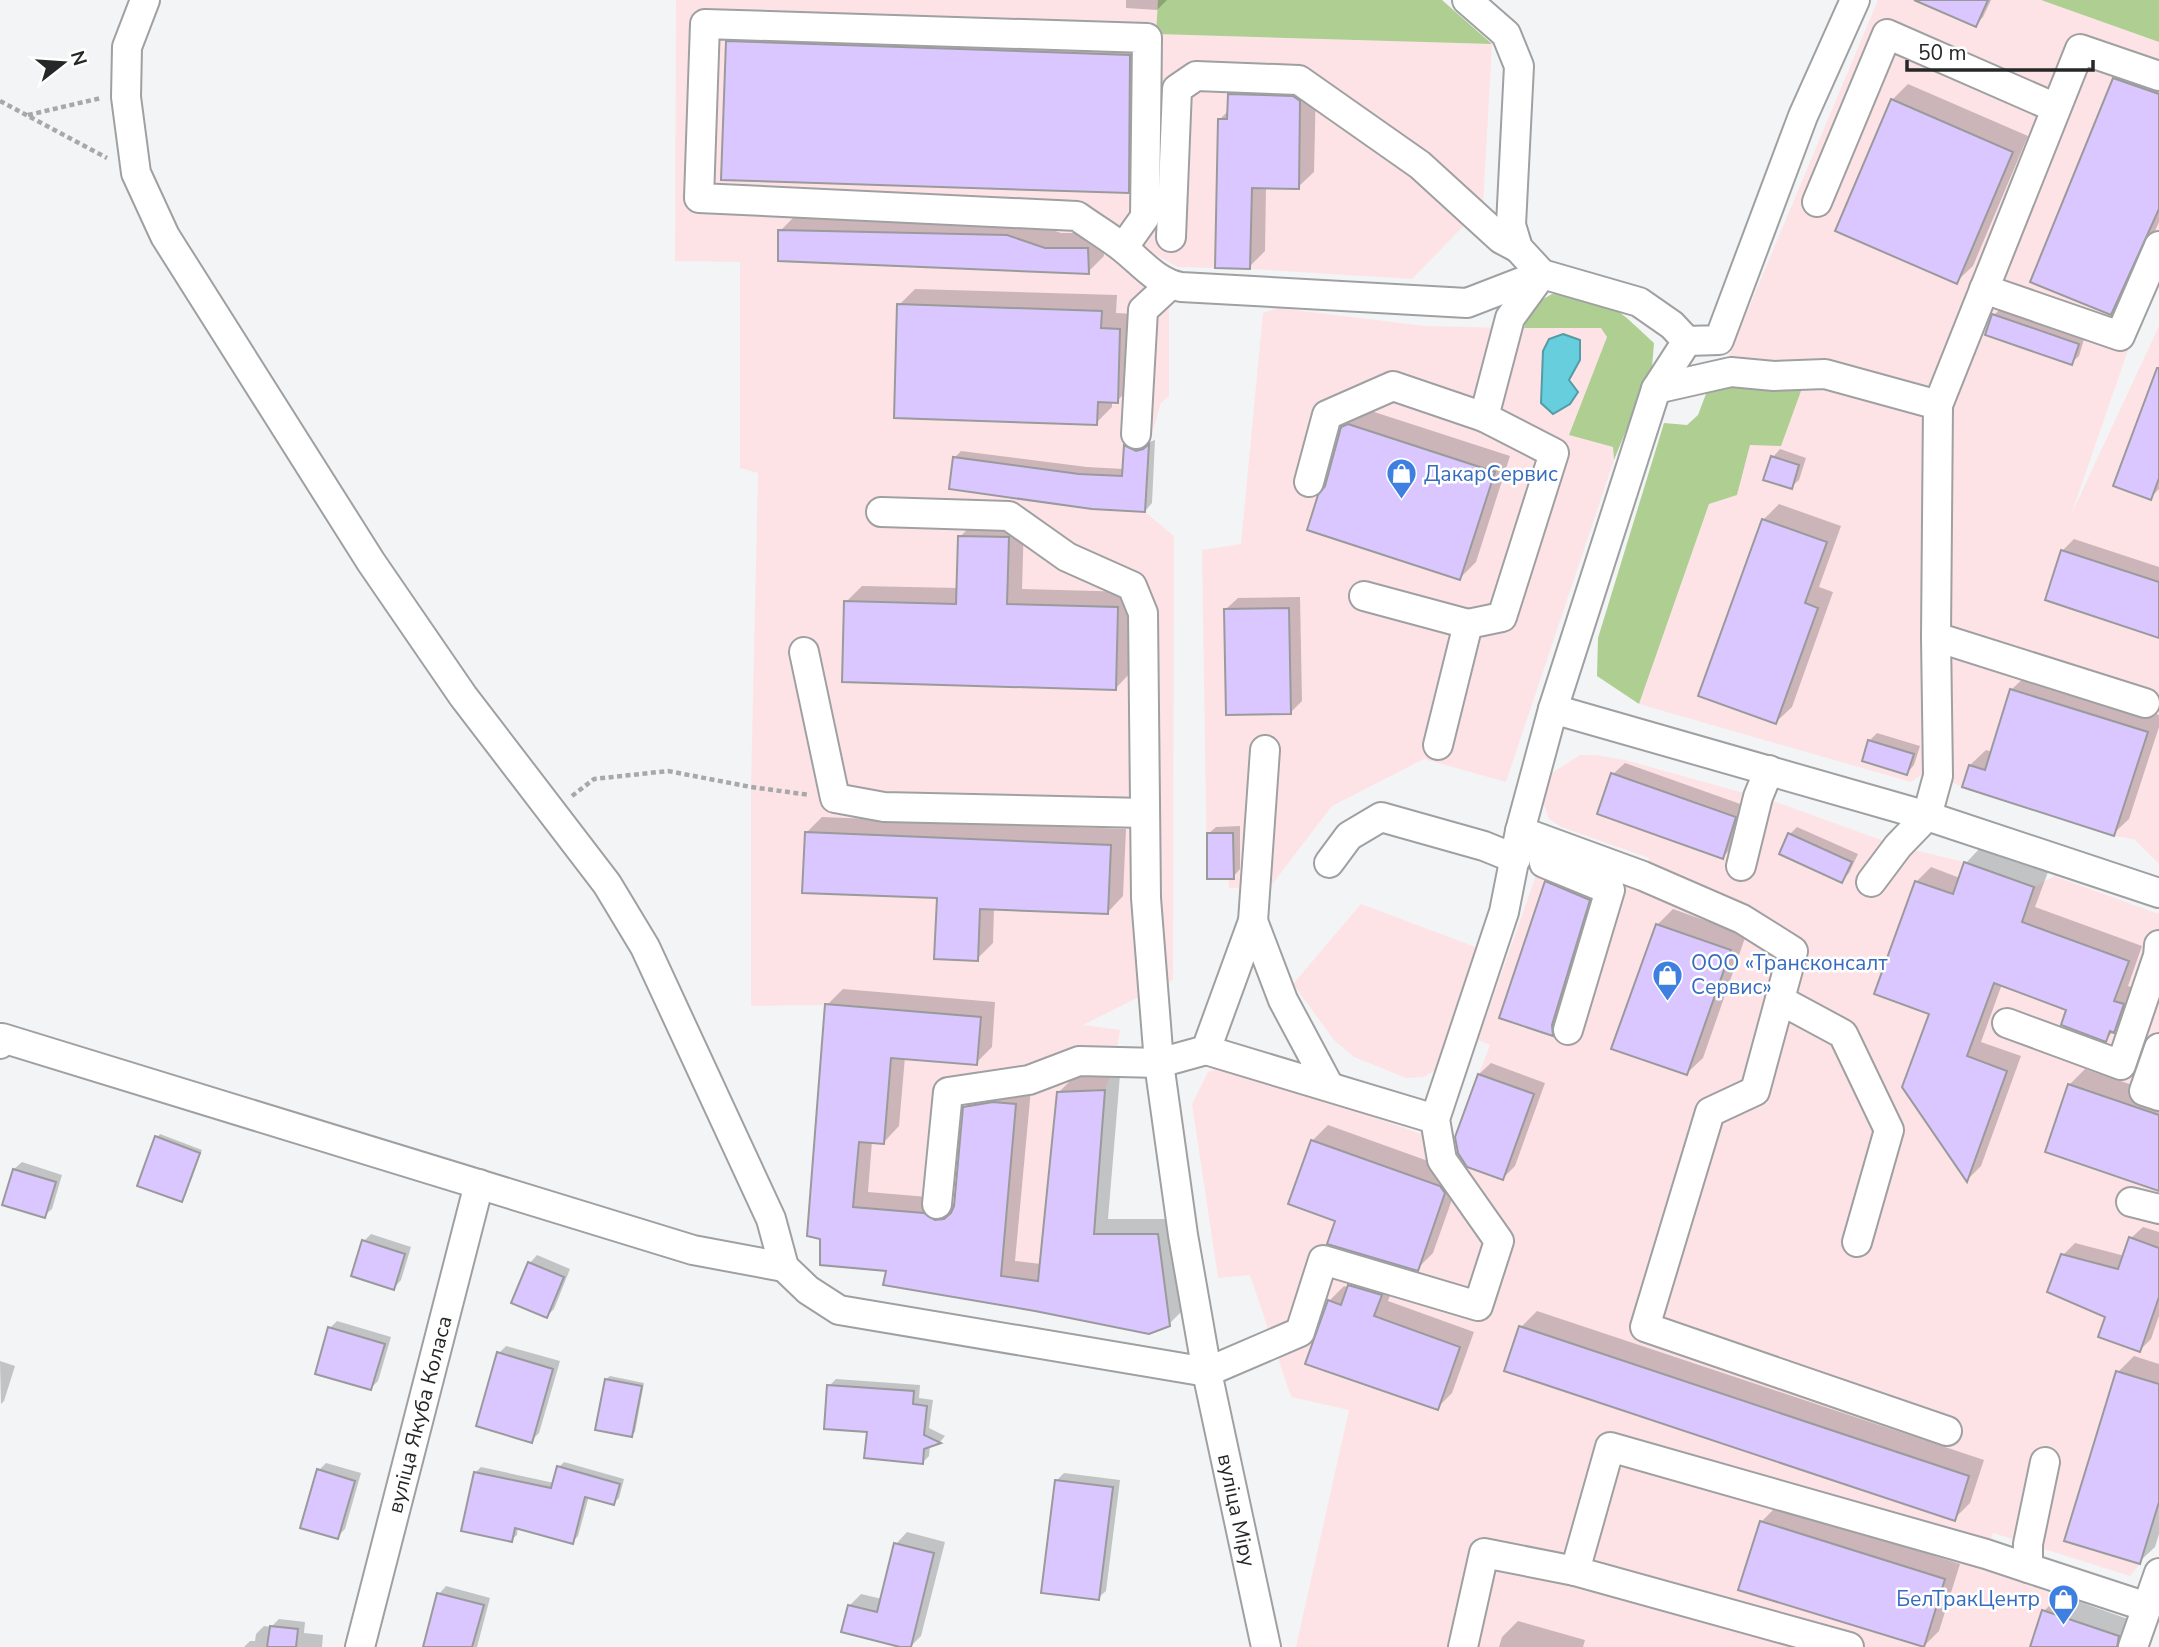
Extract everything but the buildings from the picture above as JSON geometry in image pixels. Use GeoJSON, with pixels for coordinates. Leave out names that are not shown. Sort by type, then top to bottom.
{"type":"FeatureCollection","features":[{"type":"Feature","properties":{"kind":"street"},"geometry":{"type":"LineString","coordinates":[[145,0],[127,47],[126,97],[136,173],[165,236],[371,562],[463,696],[607,884],[645,947],[771,1219],[784,1267],[808,1290],[839,1310],[1207,1372],[1300,1332],[1323,1260],[1478,1306],[1499,1241],[1442,1160],[1435,1119],[1504,912],[1516,859],[1531,835],[1553,709],[1656,388],[1687,341]]}},
{"type":"Feature","properties":{"kind":"street"},"geometry":{"type":"LineString","coordinates":[[1467,0],[1506,34],[1519,66],[1511,225],[1518,248]]}},
{"type":"Feature","properties":{"kind":"street"},"geometry":{"type":"LineString","coordinates":[[1171,237],[1177,89],[1196,76],[1298,80],[1420,165],[1501,239],[1518,248],[1542,274],[1639,302],[1672,326],[1687,341],[1719,340],[1803,116],[1855,0]]}},
{"type":"Feature","properties":{"kind":"street"},"geometry":{"type":"LineString","coordinates":[[1124,248],[1145,217],[1147,38],[705,24],[699,198],[1077,216],[1124,248],[1170,285],[1466,303],[1542,274]]}},
{"type":"Feature","properties":{"kind":"street"},"geometry":{"type":"LineString","coordinates":[[1817,202],[1887,34],[2056,108]]}},
{"type":"Feature","properties":{"kind":"street"},"geometry":{"type":"LineString","coordinates":[[1871,882],[1898,846],[1927,816],[1938,776],[1938,405],[2080,49],[2159,76]]}},
{"type":"Feature","properties":{"kind":"street"},"geometry":{"type":"LineString","coordinates":[[1984,289],[2120,336],[2159,246]]}},
{"type":"Feature","properties":{"kind":"street"},"geometry":{"type":"LineString","coordinates":[[1484,417],[1510,318],[1542,274]]}},
{"type":"Feature","properties":{"kind":"street"},"geometry":{"type":"LineString","coordinates":[[1136,434],[1143,310],[1170,285]]}},
{"type":"Feature","properties":{"kind":"street"},"geometry":{"type":"LineString","coordinates":[[1656,388],[1731,372],[1774,376],[1825,374],[1938,405]]}},
{"type":"Feature","properties":{"kind":"street"},"geometry":{"type":"LineString","coordinates":[[1309,482],[1327,415],[1393,386],[1484,417],[1554,453],[1502,617],[1468,624],[1364,596]]}},
{"type":"Feature","properties":{"kind":"street","name":"вуліца Міру"},"geometry":{"type":"LineString","coordinates":[[881,512],[1009,516],[1067,557],[1132,586],[1143,613],[1146,898],[1158,1063],[1183,1235],[1207,1372],[1266,1647]]}},
{"type":"Feature","properties":{"kind":"street"},"geometry":{"type":"LineString","coordinates":[[1438,745],[1468,624]]}},
{"type":"Feature","properties":{"kind":"street"},"geometry":{"type":"LineString","coordinates":[[1936,637],[2145,703]]}},
{"type":"Feature","properties":{"kind":"street"},"geometry":{"type":"LineString","coordinates":[[804,652],[835,798],[884,807],[1145,813]]}},
{"type":"Feature","properties":{"kind":"street"},"geometry":{"type":"LineString","coordinates":[[1553,709],[1927,816],[2159,893]]}},
{"type":"Feature","properties":{"kind":"street"},"geometry":{"type":"LineString","coordinates":[[1206,1050],[1253,921],[1265,750]]}},
{"type":"Feature","properties":{"kind":"street"},"geometry":{"type":"LineString","coordinates":[[1741,866],[1758,797],[1769,770]]}},
{"type":"Feature","properties":{"kind":"street"},"geometry":{"type":"LineString","coordinates":[[1329,863],[1349,836],[1381,817],[1484,846],[1516,859]]}},
{"type":"Feature","properties":{"kind":"street"},"geometry":{"type":"LineString","coordinates":[[1531,835],[1643,876],[1742,919],[1793,951],[1755,1091],[1710,1112],[1645,1327],[1947,1431]]}},
{"type":"Feature","properties":{"kind":"street"},"geometry":{"type":"LineString","coordinates":[[1531,835],[1544,863],[1610,890],[1568,1030]]}},
{"type":"Feature","properties":{"kind":"street"},"geometry":{"type":"LineString","coordinates":[[1253,921],[1283,1000],[1329,1086]]}},
{"type":"Feature","properties":{"kind":"street"},"geometry":{"type":"LineString","coordinates":[[2007,1023],[2122,1065],[2158,956],[2159,944]]}},
{"type":"Feature","properties":{"kind":"street"},"geometry":{"type":"LineString","coordinates":[[1780,1000],[1843,1034],[1889,1130],[1857,1242]]}},
{"type":"Feature","properties":{"kind":"street"},"geometry":{"type":"LineString","coordinates":[[1,1041],[693,1250],[784,1267]]}},
{"type":"Feature","properties":{"kind":"street"},"geometry":{"type":"LineString","coordinates":[[2159,1048],[2144,1091],[2159,1096]]}},
{"type":"Feature","properties":{"kind":"street"},"geometry":{"type":"LineString","coordinates":[[937,1203],[948,1092],[1029,1080],[1079,1060],[1158,1063],[1206,1050],[1435,1119]]}},
{"type":"Feature","properties":{"kind":"street","name":"вуліца Якуба Коласа"},"geometry":{"type":"LineString","coordinates":[[360,1647],[479,1184]]}},
{"type":"Feature","properties":{"kind":"street"},"geometry":{"type":"LineString","coordinates":[[2131,1202],[2159,1209]]}},
{"type":"Feature","properties":{"kind":"street"},"geometry":{"type":"LineString","coordinates":[[1575,1572],[1610,1447],[1986,1554],[2147,1606]]}},
{"type":"Feature","properties":{"kind":"street"},"geometry":{"type":"LineString","coordinates":[[2028,1568],[2028,1544],[2045,1462]]}},
{"type":"Feature","properties":{"kind":"street"},"geometry":{"type":"LineString","coordinates":[[1463,1647],[1485,1553],[1575,1572],[1849,1647]]}},
{"type":"Feature","properties":{"kind":"street"},"geometry":{"type":"LineString","coordinates":[[2133,1647],[2159,1573]]}},
{"type":"Feature","properties":{"kind":"path"},"geometry":{"type":"LineString","coordinates":[[27,115],[100,98],[126,97]]}},
{"type":"Feature","properties":{"kind":"path"},"geometry":{"type":"LineString","coordinates":[[0,101],[136,173]]}},
{"type":"Feature","properties":{"kind":"path"},"geometry":{"type":"LineString","coordinates":[[552,812],[594,779],[668,771],[751,787],[835,798]]}},
{"type":"Feature","properties":{"kind":"shaded area"},"geometry":{"type":"Polygon","coordinates":[[[676,0],[1158,0],[1156,34],[1492,44],[1483,206],[1412,279],[1178,267],[1150,252],[1135,276],[1169,308],[1169,396],[1161,403],[1149,444],[1145,512],[1174,536],[1173,980],[1083,1025],[1120,1030],[1115,1063],[1105,1090],[1094,1234],[1158,1234],[1170,1326],[1149,1334],[883,1285],[886,1271],[820,1265],[820,1239],[807,1236],[825,1005],[751,1006],[751,787],[758,473],[740,468],[740,262],[675,261],[676,0]]]}},
{"type":"Feature","properties":{"kind":"shaded area"},"geometry":{"type":"Polygon","coordinates":[[[1878,0],[2041,0],[2159,42],[2159,278],[2127,353],[2071,515],[2159,326],[2159,864],[2134,839],[2114,836],[1962,787],[1938,776],[1924,773],[1911,782],[1639,704],[1709,504],[1737,495],[1750,445],[1758,391],[1735,382],[1729,355],[1878,0]]]}},
{"type":"Feature","properties":{"kind":"shaded area"},"geometry":{"type":"Polygon","coordinates":[[[1278,308],[1425,326],[1601,327],[1607,337],[1569,435],[1613,447],[1614,460],[1506,782],[1424,759],[1332,806],[1270,887],[1229,888],[1228,879],[1207,879],[1202,550],[1241,544],[1263,313],[1278,308]]]}},
{"type":"Feature","properties":{"kind":"shaded area"},"geometry":{"type":"Polygon","coordinates":[[[1580,755],[1625,760],[1773,801],[1898,846],[1964,862],[2034,887],[2054,876],[2159,914],[2159,1502],[2140,1564],[2130,1576],[1993,1533],[1981,1568],[2072,1601],[2065,1618],[2109,1647],[1296,1647],[1349,1410],[1291,1397],[1250,1275],[1218,1278],[1192,1104],[1208,1072],[1226,1064],[1452,1145],[1490,1045],[1478,1040],[1539,867],[1551,856],[1639,888],[1649,858],[1561,827],[1549,819],[1543,802],[1544,791],[1552,773],[1580,755]]]}},
{"type":"Feature","properties":{"kind":"shaded area"},"geometry":{"type":"Polygon","coordinates":[[[1361,904],[1478,948],[1446,1056],[1434,1071],[1423,1077],[1406,1078],[1354,1057],[1334,1040],[1293,984],[1361,904]]]}},
{"type":"Feature","properties":{"kind":"green space"},"geometry":{"type":"Polygon","coordinates":[[[1158,0],[1442,0],[1492,44],[1156,34],[1158,0]]]}},
{"type":"Feature","properties":{"kind":"green space"},"geometry":{"type":"Polygon","coordinates":[[[2041,0],[2159,0],[2159,42],[2041,0]]]}},
{"type":"Feature","properties":{"kind":"green space"},"geometry":{"type":"Polygon","coordinates":[[[1552,294],[1586,297],[1609,305],[1654,343],[1652,367],[1614,460],[1613,447],[1569,435],[1607,337],[1601,328],[1524,328],[1531,306],[1552,294]]]}},
{"type":"Feature","properties":{"kind":"green space"},"geometry":{"type":"Polygon","coordinates":[[[1735,382],[1752,389],[1801,391],[1781,446],[1750,445],[1737,495],[1709,504],[1639,704],[1597,676],[1598,638],[1664,423],[1687,425],[1698,415],[1709,386],[1735,382]]]}},
{"type":"Feature","properties":{"kind":"water"},"geometry":{"type":"Polygon","coordinates":[[[1563,334],[1580,340],[1580,360],[1569,380],[1578,392],[1570,404],[1553,414],[1541,403],[1543,351],[1549,339],[1563,334]]]}},
{"type":"Feature","properties":{"kind":"place","name":"ДакарСервис"},"geometry":{"type":"Point","coordinates":[1401,501]}},
{"type":"Feature","properties":{"kind":"place","name":"ООО «Трансконсалт Сервис»"},"geometry":{"type":"Point","coordinates":[1668,1002]}},
{"type":"Feature","properties":{"kind":"place","name":"БелТракЦентр"},"geometry":{"type":"Point","coordinates":[2063,1626]}}]}
